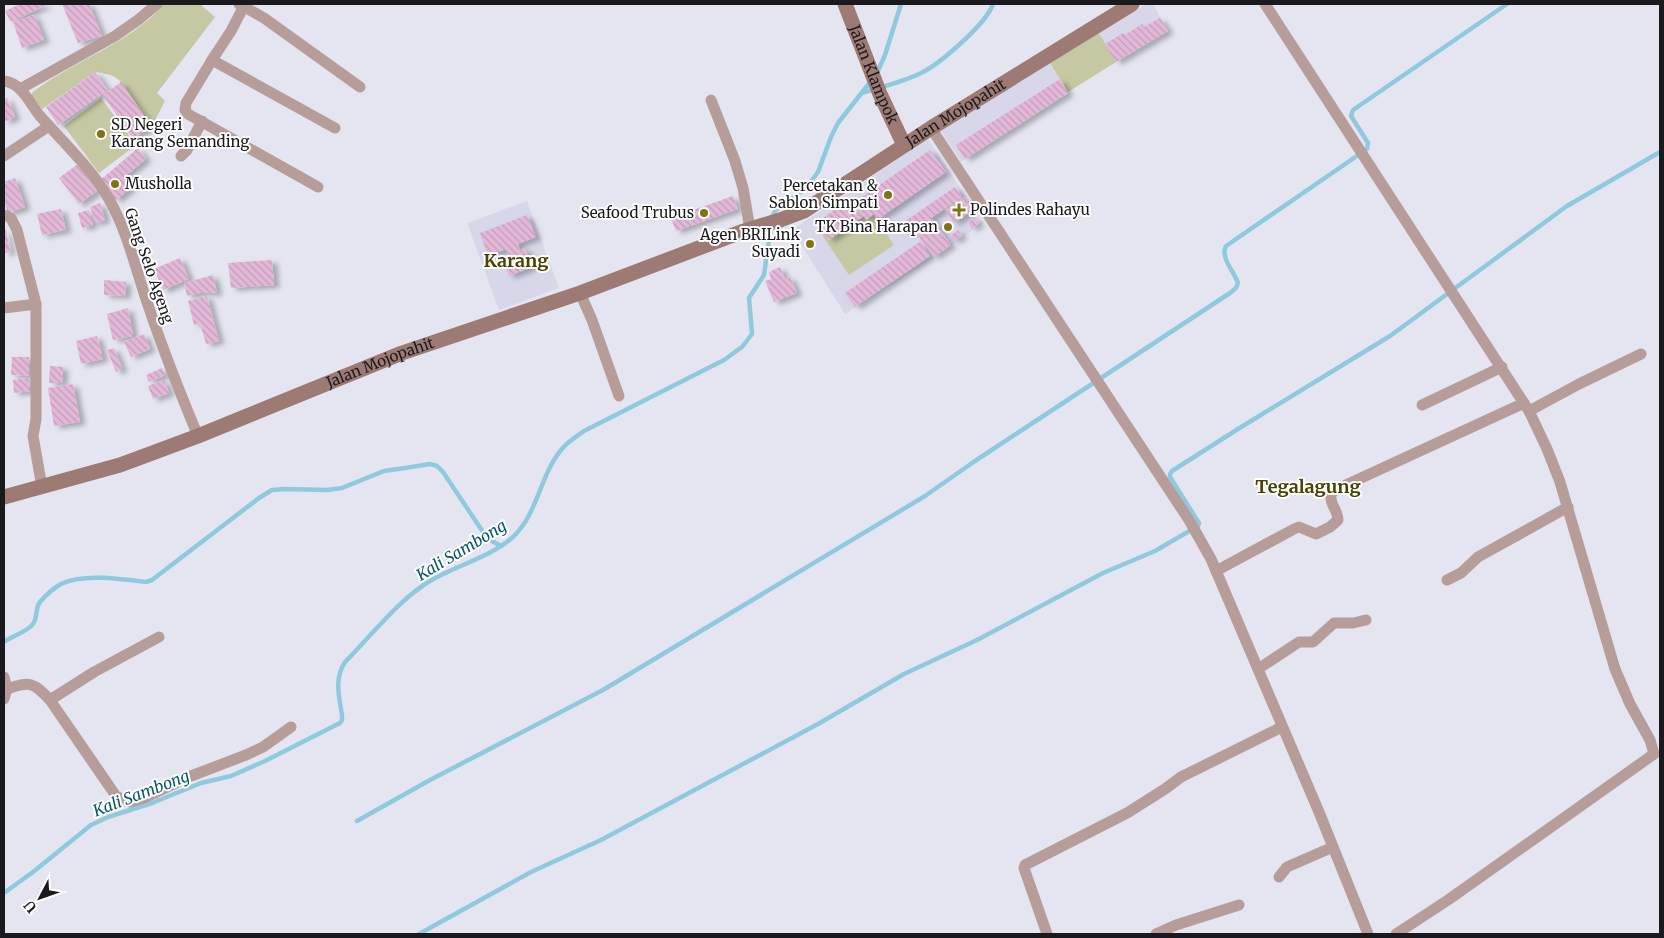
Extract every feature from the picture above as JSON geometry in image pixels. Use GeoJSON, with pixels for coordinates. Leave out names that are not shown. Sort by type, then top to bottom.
{"type":"FeatureCollection","features":[{"type":"Feature","properties":{"kind":"street"},"geometry":{"type":"LineString","coordinates":[[20,89],[115,36],[157,4]]}},
{"type":"Feature","properties":{"kind":"street","name":"Jalan Klampok"},"geometry":{"type":"LineString","coordinates":[[846,4],[880,94],[904,145]]}},
{"type":"Feature","properties":{"kind":"street","name":"Jalan Mojopahit"},"geometry":{"type":"LineString","coordinates":[[4,497],[120,464],[198,436],[402,353],[580,293],[753,228],[780,220],[810,207],[904,145],[1132,4]]}},
{"type":"Feature","properties":{"kind":"street"},"geometry":{"type":"LineString","coordinates":[[1264,4],[1502,367],[1526,407],[1548,449],[1568,507],[1615,669],[1630,704],[1657,754],[1396,934]]}},
{"type":"Feature","properties":{"kind":"street"},"geometry":{"type":"LineString","coordinates":[[318,187],[186,112],[185,106],[212,60],[232,32],[242,5],[264,18],[360,87]]}},
{"type":"Feature","properties":{"kind":"street"},"geometry":{"type":"LineString","coordinates":[[212,60],[335,128]]}},
{"type":"Feature","properties":{"kind":"street","name":"Gang Selo Ageng"},"geometry":{"type":"LineString","coordinates":[[4,81],[14,84],[20,89],[28,102],[85,165],[111,203],[125,236],[167,363],[198,436]]}},
{"type":"Feature","properties":{"kind":"street"},"geometry":{"type":"LineString","coordinates":[[711,100],[735,161],[753,228]]}},
{"type":"Feature","properties":{"kind":"street"},"geometry":{"type":"LineString","coordinates":[[181,156],[187,150],[202,121]]}},
{"type":"Feature","properties":{"kind":"street"},"geometry":{"type":"LineString","coordinates":[[4,156],[49,126]]}},
{"type":"Feature","properties":{"kind":"street"},"geometry":{"type":"LineString","coordinates":[[931,128],[1197,532],[1216,570],[1368,934]]}},
{"type":"Feature","properties":{"kind":"street"},"geometry":{"type":"LineString","coordinates":[[4,215],[11,218],[17,230],[36,304],[36,419],[33,436],[42,487]]}},
{"type":"Feature","properties":{"kind":"street"},"geometry":{"type":"LineString","coordinates":[[580,293],[592,320],[619,396]]}},
{"type":"Feature","properties":{"kind":"street"},"geometry":{"type":"LineString","coordinates":[[4,308],[36,304]]}},
{"type":"Feature","properties":{"kind":"street"},"geometry":{"type":"LineString","coordinates":[[1216,570],[1294,529],[1300,527],[1313,533],[1320,533],[1338,520],[1338,515],[1330,501],[1330,494],[1335,490],[1579,384],[1641,354]]}},
{"type":"Feature","properties":{"kind":"street"},"geometry":{"type":"LineString","coordinates":[[1422,406],[1502,367]]}},
{"type":"Feature","properties":{"kind":"street"},"geometry":{"type":"LineString","coordinates":[[1447,580],[1461,573],[1478,557],[1568,507]]}},
{"type":"Feature","properties":{"kind":"street"},"geometry":{"type":"LineString","coordinates":[[1258,669],[1298,642],[1313,642],[1332,624],[1366,620]]}},
{"type":"Feature","properties":{"kind":"street"},"geometry":{"type":"LineString","coordinates":[[50,700],[94,672],[159,637]]}},
{"type":"Feature","properties":{"kind":"street"},"geometry":{"type":"LineString","coordinates":[[4,677],[5,694],[22,684],[30,683],[35,685],[50,700],[116,796],[124,801],[130,802],[144,798],[191,776],[246,755],[263,747],[291,727]]}},
{"type":"Feature","properties":{"kind":"street"},"geometry":{"type":"LineString","coordinates":[[1047,934],[1024,868],[1025,865],[1128,812],[1181,777],[1282,727]]}},
{"type":"Feature","properties":{"kind":"street"},"geometry":{"type":"LineString","coordinates":[[1280,877],[1287,867],[1333,847]]}},
{"type":"Feature","properties":{"kind":"street"},"geometry":{"type":"LineString","coordinates":[[1156,934],[1240,905]]}},
{"type":"Feature","properties":{"kind":"shaded area"},"geometry":{"type":"Polygon","coordinates":[[[1146,4],[1153,4],[1168,31],[1116,62],[1099,33],[1146,4]]]}},
{"type":"Feature","properties":{"kind":"shaded area"},"geometry":{"type":"Polygon","coordinates":[[[1050,63],[1068,92],[961,162],[941,131],[1050,63]]]}},
{"type":"Feature","properties":{"kind":"shaded area"},"geometry":{"type":"Polygon","coordinates":[[[928,139],[983,223],[931,260],[845,314],[792,230],[928,139]]]}},
{"type":"Feature","properties":{"kind":"shaded area"},"geometry":{"type":"Polygon","coordinates":[[[527,201],[559,288],[499,310],[467,223],[527,201]]]}},
{"type":"Feature","properties":{"kind":"green space"},"geometry":{"type":"Polygon","coordinates":[[[164,4],[203,4],[202,6],[215,17],[157,93],[165,101],[152,126],[119,80],[107,74],[95,72],[42,109],[31,95],[66,70],[135,30],[164,4]]]}},
{"type":"Feature","properties":{"kind":"green space"},"geometry":{"type":"Polygon","coordinates":[[[1099,33],[1116,62],[1068,92],[1050,63],[1099,33]]]}},
{"type":"Feature","properties":{"kind":"green space"},"geometry":{"type":"Polygon","coordinates":[[[101,98],[136,145],[99,173],[64,126],[101,98]]]}},
{"type":"Feature","properties":{"kind":"green space"},"geometry":{"type":"Polygon","coordinates":[[[867,205],[894,245],[849,275],[822,235],[867,205]]]}},
{"type":"Feature","properties":{"kind":"building"},"geometry":{"type":"Polygon","coordinates":[[[17,4],[46,5],[11,22],[5,11],[17,4]]]}},
{"type":"Feature","properties":{"kind":"building"},"geometry":{"type":"Polygon","coordinates":[[[62,4],[89,4],[102,36],[78,43],[62,4]]]}},
{"type":"Feature","properties":{"kind":"building"},"geometry":{"type":"Polygon","coordinates":[[[34,15],[44,40],[22,48],[13,22],[34,15]]]}},
{"type":"Feature","properties":{"kind":"building"},"geometry":{"type":"Polygon","coordinates":[[[1160,18],[1168,31],[1116,62],[1105,44],[1123,33],[1125,35],[1142,24],[1144,27],[1160,18]]]}},
{"type":"Feature","properties":{"kind":"building"},"geometry":{"type":"Polygon","coordinates":[[[95,72],[108,90],[58,125],[46,107],[95,72]]]}},
{"type":"Feature","properties":{"kind":"building"},"geometry":{"type":"Polygon","coordinates":[[[1060,79],[1068,93],[965,159],[956,145],[1060,79]]]}},
{"type":"Feature","properties":{"kind":"building"},"geometry":{"type":"Polygon","coordinates":[[[121,82],[151,126],[133,139],[103,95],[121,82]]]}},
{"type":"Feature","properties":{"kind":"building"},"geometry":{"type":"Polygon","coordinates":[[[7,98],[15,117],[4,122],[4,99],[7,98]]]}},
{"type":"Feature","properties":{"kind":"building"},"geometry":{"type":"Polygon","coordinates":[[[138,148],[146,159],[123,178],[131,188],[116,200],[99,181],[138,148]]]}},
{"type":"Feature","properties":{"kind":"building"},"geometry":{"type":"Polygon","coordinates":[[[930,150],[946,172],[878,219],[874,214],[866,220],[864,216],[829,240],[817,222],[853,197],[859,206],[865,202],[862,197],[930,150]]]}},
{"type":"Feature","properties":{"kind":"building"},"geometry":{"type":"Polygon","coordinates":[[[78,164],[97,191],[79,204],[59,178],[78,164]]]}},
{"type":"Feature","properties":{"kind":"building"},"geometry":{"type":"Polygon","coordinates":[[[15,178],[25,207],[8,213],[4,201],[4,182],[15,178]]]}},
{"type":"Feature","properties":{"kind":"building"},"geometry":{"type":"Polygon","coordinates":[[[955,187],[962,197],[931,218],[951,245],[934,257],[915,231],[929,220],[908,234],[901,224],[955,187]]]}},
{"type":"Feature","properties":{"kind":"building","name":"Seafood Trubus"},"geometry":{"type":"Polygon","coordinates":[[[733,196],[738,209],[676,231],[671,218],[733,196]]]}},
{"type":"Feature","properties":{"kind":"building","name":"Polindes Rahayu"},"geometry":{"type":"Polygon","coordinates":[[[964,197],[973,210],[954,223],[945,210],[964,197]]]}},
{"type":"Feature","properties":{"kind":"building"},"geometry":{"type":"Polygon","coordinates":[[[100,203],[105,220],[95,223],[90,207],[100,203]]]}},
{"type":"Feature","properties":{"kind":"building"},"geometry":{"type":"Polygon","coordinates":[[[61,209],[66,230],[42,235],[37,214],[61,209]]]}},
{"type":"Feature","properties":{"kind":"building"},"geometry":{"type":"Polygon","coordinates":[[[89,210],[93,225],[82,228],[78,213],[89,210]]]}},
{"type":"Feature","properties":{"kind":"building"},"geometry":{"type":"Polygon","coordinates":[[[527,215],[536,237],[518,244],[520,250],[525,248],[532,267],[509,276],[502,257],[508,255],[506,249],[488,256],[480,233],[527,215]]]}},
{"type":"Feature","properties":{"kind":"building"},"geometry":{"type":"Polygon","coordinates":[[[975,218],[979,223],[972,229],[968,223],[975,218]]]}},
{"type":"Feature","properties":{"kind":"building"},"geometry":{"type":"Polygon","coordinates":[[[4,230],[6,230],[10,252],[4,253],[4,230]]]}},
{"type":"Feature","properties":{"kind":"building"},"geometry":{"type":"Polygon","coordinates":[[[958,230],[962,236],[954,241],[950,236],[958,230]]]}},
{"type":"Feature","properties":{"kind":"building"},"geometry":{"type":"Polygon","coordinates":[[[921,241],[930,256],[855,307],[845,293],[921,241]]]}},
{"type":"Feature","properties":{"kind":"building"},"geometry":{"type":"Polygon","coordinates":[[[180,258],[189,279],[163,290],[154,269],[180,258]]]}},
{"type":"Feature","properties":{"kind":"building"},"geometry":{"type":"Polygon","coordinates":[[[272,260],[274,285],[231,288],[228,263],[272,260]]]}},
{"type":"Feature","properties":{"kind":"building"},"geometry":{"type":"Polygon","coordinates":[[[780,267],[785,279],[790,277],[797,293],[774,302],[765,281],[771,279],[769,272],[780,267]]]}},
{"type":"Feature","properties":{"kind":"building"},"geometry":{"type":"Polygon","coordinates":[[[213,275],[217,293],[204,292],[187,296],[184,283],[213,275]]]}},
{"type":"Feature","properties":{"kind":"building"},"geometry":{"type":"Polygon","coordinates":[[[104,280],[126,282],[125,296],[104,295],[104,280]]]}},
{"type":"Feature","properties":{"kind":"building"},"geometry":{"type":"Polygon","coordinates":[[[207,296],[219,341],[206,344],[200,323],[194,325],[188,301],[207,296]]]}},
{"type":"Feature","properties":{"kind":"building"},"geometry":{"type":"Polygon","coordinates":[[[128,308],[133,336],[113,340],[107,314],[128,308]]]}},
{"type":"Feature","properties":{"kind":"building"},"geometry":{"type":"Polygon","coordinates":[[[144,334],[150,349],[131,357],[124,342],[144,334]]]}},
{"type":"Feature","properties":{"kind":"building"},"geometry":{"type":"Polygon","coordinates":[[[97,336],[103,359],[81,364],[76,341],[97,336]]]}},
{"type":"Feature","properties":{"kind":"building"},"geometry":{"type":"Polygon","coordinates":[[[114,348],[122,369],[116,372],[107,350],[114,348]]]}},
{"type":"Feature","properties":{"kind":"building"},"geometry":{"type":"Polygon","coordinates":[[[12,357],[29,357],[29,376],[11,375],[12,357]]]}},
{"type":"Feature","properties":{"kind":"building"},"geometry":{"type":"Polygon","coordinates":[[[50,366],[63,367],[62,383],[49,383],[50,366]]]}},
{"type":"Feature","properties":{"kind":"building"},"geometry":{"type":"Polygon","coordinates":[[[162,368],[165,375],[149,382],[146,375],[162,368]]]}},
{"type":"Feature","properties":{"kind":"building"},"geometry":{"type":"Polygon","coordinates":[[[29,378],[30,391],[14,393],[13,380],[29,378]]]}},
{"type":"Feature","properties":{"kind":"building"},"geometry":{"type":"Polygon","coordinates":[[[164,380],[169,393],[153,399],[148,386],[164,380]]]}},
{"type":"Feature","properties":{"kind":"building"},"geometry":{"type":"Polygon","coordinates":[[[73,384],[80,422],[54,426],[48,388],[73,384]]]}},
{"type":"Feature","properties":{"kind":"waterway","name":"Kali Sambong"},"geometry":{"type":"LineString","coordinates":[[877,73],[885,55],[901,4]]}},
{"type":"Feature","properties":{"kind":"waterway"},"geometry":{"type":"LineString","coordinates":[[862,93],[907,79],[929,68],[951,52],[973,32],[982,22],[993,4]]}},
{"type":"Feature","properties":{"kind":"waterway"},"geometry":{"type":"LineString","coordinates":[[357,821],[430,780],[603,690],[925,496],[1230,293],[1236,288],[1238,283],[1226,260],[1226,246],[1367,149],[1368,143],[1351,116],[1353,110],[1507,4]]}},
{"type":"Feature","properties":{"kind":"waterway","name":"Kali Sambong"},"geometry":{"type":"LineString","coordinates":[[772,218],[775,211],[807,187],[818,172],[838,123],[871,81]]}},
{"type":"Feature","properties":{"kind":"waterway"},"geometry":{"type":"LineString","coordinates":[[419,934],[531,872],[601,840],[818,724],[904,674],[977,640],[1103,573],[1155,551],[1198,526],[1199,523],[1170,477],[1172,471],[1390,336],[1567,206],[1660,152]]}},
{"type":"Feature","properties":{"kind":"waterway","name":"Kali Sambong"},"geometry":{"type":"LineString","coordinates":[[4,893],[91,825],[201,783],[231,776],[340,723],[342,715],[338,681],[345,662],[396,608],[418,589],[430,581],[496,549],[514,536],[529,516],[548,471],[566,444],[584,431],[724,360],[742,347],[752,334],[749,298],[764,275],[771,226]]}},
{"type":"Feature","properties":{"kind":"waterway"},"geometry":{"type":"LineString","coordinates":[[4,642],[23,632],[33,624],[40,602],[61,584],[91,578],[115,578],[146,582],[152,580],[272,490],[327,490],[342,488],[384,471],[430,464],[437,466],[443,472],[483,532],[492,541],[501,546]]}},
{"type":"Feature","properties":{"kind":"place","name":"SD Negeri Karang Semanding"},"geometry":{"type":"Point","coordinates":[101,134]}},
{"type":"Feature","properties":{"kind":"place","name":"Musholla"},"geometry":{"type":"Point","coordinates":[115,184]}},
{"type":"Feature","properties":{"kind":"place","name":"Percetakan & Sablon Simpati"},"geometry":{"type":"Point","coordinates":[888,195]}},
{"type":"Feature","properties":{"kind":"place","name":"Polindes Rahayu"},"geometry":{"type":"Point","coordinates":[959,210]}},
{"type":"Feature","properties":{"kind":"place","name":"Seafood Trubus"},"geometry":{"type":"Point","coordinates":[704,213]}},
{"type":"Feature","properties":{"kind":"place","name":"TK Bina Harapan"},"geometry":{"type":"Point","coordinates":[948,227]}},
{"type":"Feature","properties":{"kind":"place","name":"Agen BRILink Suyadi"},"geometry":{"type":"Point","coordinates":[810,244]}},
{"type":"Feature","properties":{"kind":"district","name":"Karang"},"geometry":{"type":"Point","coordinates":[516,261]}},
{"type":"Feature","properties":{"kind":"district","name":"Tegalagung"},"geometry":{"type":"Point","coordinates":[1308,487]}}]}
